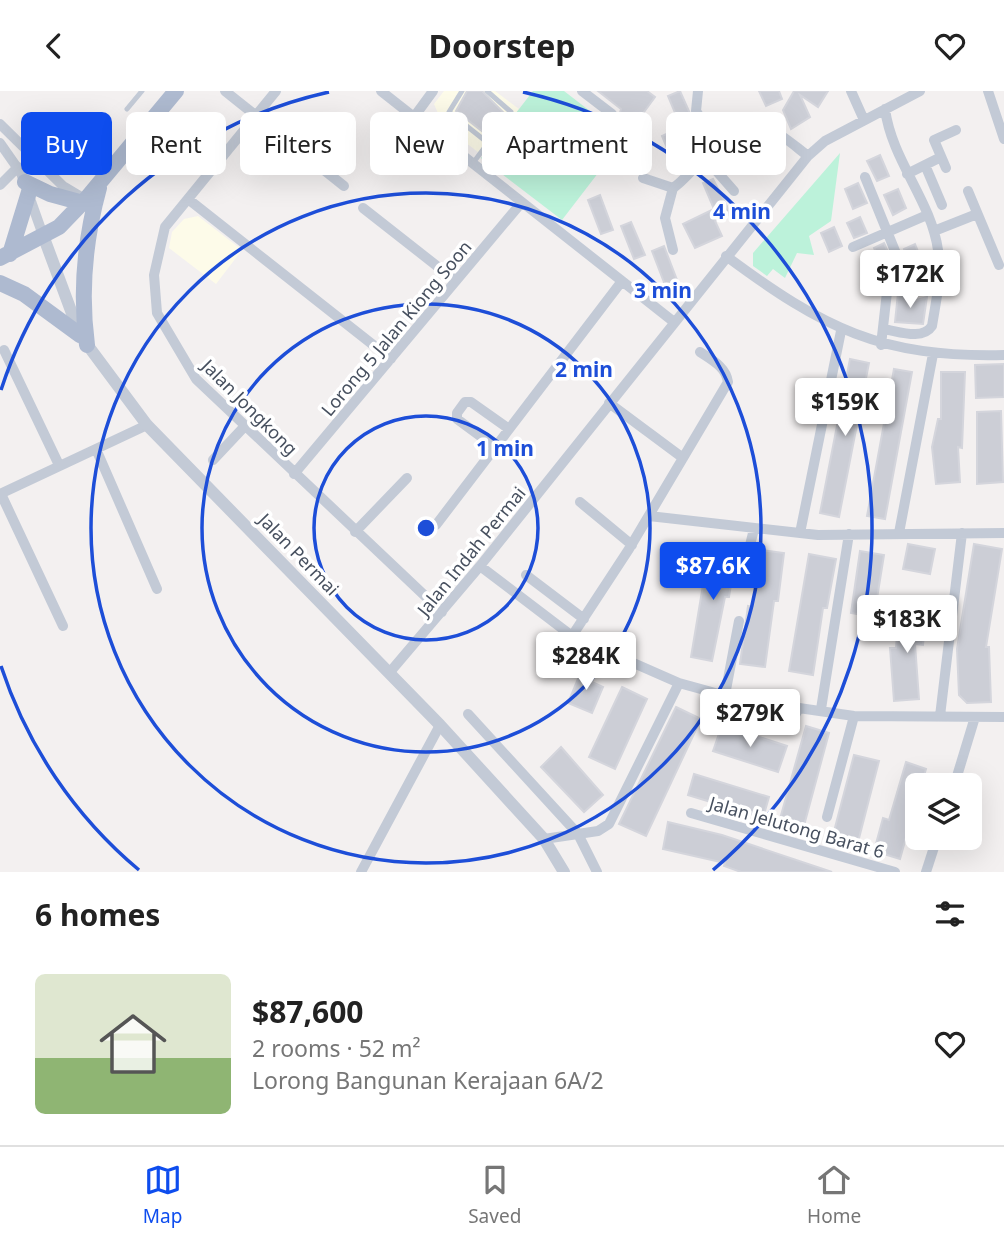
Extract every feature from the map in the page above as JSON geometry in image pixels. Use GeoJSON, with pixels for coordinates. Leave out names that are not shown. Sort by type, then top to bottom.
{"type":"FeatureCollection","features":[{"type":"Feature","properties":{"kind":"main road"},"geometry":{"type":"LineString","coordinates":[[5,256],[44,237],[85,201],[176,91]]}},
{"type":"Feature","properties":{"kind":"main road"},"geometry":{"type":"LineString","coordinates":[[5,256],[24,180],[50,194],[85,201]]}},
{"type":"Feature","properties":{"kind":"main road"},"geometry":{"type":"LineString","coordinates":[[84,340],[85,269],[90,219],[101,182]]}},
{"type":"Feature","properties":{"kind":"main road"},"geometry":{"type":"LineString","coordinates":[[0,283],[24,294],[84,340]]}},
{"type":"Feature","properties":{"kind":"street"},"geometry":{"type":"LineString","coordinates":[[225,91],[252,112]]}},
{"type":"Feature","properties":{"kind":"street","name":"Jalan Jongkong"},"geometry":{"type":"LineString","coordinates":[[258,112],[276,91]]}},
{"type":"Feature","properties":{"kind":"street"},"geometry":{"type":"LineString","coordinates":[[381,91],[408,112]]}},
{"type":"Feature","properties":{"kind":"street"},"geometry":{"type":"LineString","coordinates":[[418,112],[433,91]]}},
{"type":"Feature","properties":{"kind":"street"},"geometry":{"type":"LineString","coordinates":[[582,91],[609,112]]}},
{"type":"Feature","properties":{"kind":"street"},"geometry":{"type":"LineString","coordinates":[[697,112],[698,91]]}},
{"type":"Feature","properties":{"kind":"street"},"geometry":{"type":"LineString","coordinates":[[851,91],[864,120]]}},
{"type":"Feature","properties":{"kind":"street","name":"Jalan Indah Permai"},"geometry":{"type":"LineString","coordinates":[[390,672],[480,566],[808,156],[825,141],[920,91]]}},
{"type":"Feature","properties":{"kind":"street"},"geometry":{"type":"LineString","coordinates":[[988,91],[1004,139]]}},
{"type":"Feature","properties":{"kind":"street"},"geometry":{"type":"LineString","coordinates":[[883,329],[920,335],[928,332],[932,326],[938,291],[939,259],[934,231],[892,145],[885,109]]}},
{"type":"Feature","properties":{"kind":"street"},"geometry":{"type":"LineString","coordinates":[[0,124],[63,186],[85,201]]}},
{"type":"Feature","properties":{"kind":"street"},"geometry":{"type":"LineString","coordinates":[[946,168],[934,140],[957,130]]}},
{"type":"Feature","properties":{"kind":"street","name":"Jalan Jongkong"},"geometry":{"type":"LineString","coordinates":[[240,135],[161,235],[154,275],[154,301],[163,326],[192,373],[244,427],[442,612]]}},
{"type":"Feature","properties":{"kind":"street"},"geometry":{"type":"LineString","coordinates":[[786,141],[808,156]]}},
{"type":"Feature","properties":{"kind":"street"},"geometry":{"type":"LineString","coordinates":[[0,143],[24,180],[44,237]]}},
{"type":"Feature","properties":{"kind":"street"},"geometry":{"type":"LineString","coordinates":[[907,174],[941,157]]}},
{"type":"Feature","properties":{"kind":"street"},"geometry":{"type":"LineString","coordinates":[[468,160],[674,321]]}},
{"type":"Feature","properties":{"kind":"street"},"geometry":{"type":"LineString","coordinates":[[925,165],[942,205]]}},
{"type":"Feature","properties":{"kind":"street"},"geometry":{"type":"LineString","coordinates":[[330,175],[344,186]]}},
{"type":"Feature","properties":{"kind":"street"},"geometry":{"type":"LineString","coordinates":[[673,250],[665,218],[673,188],[687,175]]}},
{"type":"Feature","properties":{"kind":"street"},"geometry":{"type":"LineString","coordinates":[[720,175],[734,191]]}},
{"type":"Feature","properties":{"kind":"street"},"geometry":{"type":"LineString","coordinates":[[865,177],[897,256]]}},
{"type":"Feature","properties":{"kind":"street"},"geometry":{"type":"LineString","coordinates":[[643,178],[673,188]]}},
{"type":"Feature","properties":{"kind":"street"},"geometry":{"type":"LineString","coordinates":[[0,185],[24,180]]}},
{"type":"Feature","properties":{"kind":"street"},"geometry":{"type":"LineString","coordinates":[[968,191],[999,265]]}},
{"type":"Feature","properties":{"kind":"street"},"geometry":{"type":"LineString","coordinates":[[188,199],[391,359]]}},
{"type":"Feature","properties":{"kind":"street","name":"Lorong 5 Jalan Kiong Soon"},"geometry":{"type":"LineString","coordinates":[[294,474],[522,202]]}},
{"type":"Feature","properties":{"kind":"street"},"geometry":{"type":"LineString","coordinates":[[363,208],[456,281]]}},
{"type":"Feature","properties":{"kind":"street"},"geometry":{"type":"LineString","coordinates":[[934,231],[977,214]]}},
{"type":"Feature","properties":{"kind":"street"},"geometry":{"type":"LineString","coordinates":[[853,247],[927,215]]}},
{"type":"Feature","properties":{"kind":"street","name":"Jalan Permai"},"geometry":{"type":"LineString","coordinates":[[44,237],[84,340],[147,425],[440,725],[544,839],[564,872]]}},
{"type":"Feature","properties":{"kind":"street"},"geometry":{"type":"LineString","coordinates":[[726,256],[776,294],[841,331],[881,345],[933,354],[1004,355]]}},
{"type":"Feature","properties":{"kind":"street"},"geometry":{"type":"LineString","coordinates":[[436,524],[622,281]]}},
{"type":"Feature","properties":{"kind":"street"},"geometry":{"type":"LineString","coordinates":[[881,345],[887,292],[891,288],[896,285],[938,291]]}},
{"type":"Feature","properties":{"kind":"street"},"geometry":{"type":"LineString","coordinates":[[800,533],[841,331]]}},
{"type":"Feature","properties":{"kind":"street"},"geometry":{"type":"LineString","coordinates":[[4,350],[59,465]]}},
{"type":"Feature","properties":{"kind":"street"},"geometry":{"type":"LineString","coordinates":[[572,636],[632,545],[728,382],[726,373],[720,366],[701,352]]}},
{"type":"Feature","properties":{"kind":"street"},"geometry":{"type":"LineString","coordinates":[[899,533],[933,354]]}},
{"type":"Feature","properties":{"kind":"street"},"geometry":{"type":"LineString","coordinates":[[495,447],[457,419],[457,413],[465,402],[471,402],[509,429]]}},
{"type":"Feature","properties":{"kind":"street"},"geometry":{"type":"LineString","coordinates":[[609,403],[683,458]]}},
{"type":"Feature","properties":{"kind":"street"},"geometry":{"type":"LineString","coordinates":[[63,626],[1,494],[147,425]]}},
{"type":"Feature","properties":{"kind":"street"},"geometry":{"type":"LineString","coordinates":[[213,460],[244,427]]}},
{"type":"Feature","properties":{"kind":"street"},"geometry":{"type":"LineString","coordinates":[[96,449],[158,589]]}},
{"type":"Feature","properties":{"kind":"street"},"geometry":{"type":"LineString","coordinates":[[355,531],[407,478]]}},
{"type":"Feature","properties":{"kind":"street"},"geometry":{"type":"LineString","coordinates":[[580,502],[632,545]]}},
{"type":"Feature","properties":{"kind":"street"},"geometry":{"type":"LineString","coordinates":[[649,516],[800,533],[1004,533]]}},
{"type":"Feature","properties":{"kind":"street"},"geometry":{"type":"LineString","coordinates":[[742,577],[754,529]]}},
{"type":"Feature","properties":{"kind":"street"},"geometry":{"type":"LineString","coordinates":[[940,716],[962,533]]}},
{"type":"Feature","properties":{"kind":"street"},"geometry":{"type":"LineString","coordinates":[[821,709],[849,534]]}},
{"type":"Feature","properties":{"kind":"street"},"geometry":{"type":"LineString","coordinates":[[480,566],[572,636],[603,652],[679,683],[737,699],[821,709],[854,716],[1004,717]]}},
{"type":"Feature","properties":{"kind":"street"},"geometry":{"type":"LineString","coordinates":[[526,575],[584,619]]}},
{"type":"Feature","properties":{"kind":"street"},"geometry":{"type":"LineString","coordinates":[[725,695],[739,621]]}},
{"type":"Feature","properties":{"kind":"street"},"geometry":{"type":"LineString","coordinates":[[544,839],[598,831],[609,824],[679,683]]}},
{"type":"Feature","properties":{"kind":"street"},"geometry":{"type":"LineString","coordinates":[[737,699],[733,711],[739,717],[790,724],[799,708]]}},
{"type":"Feature","properties":{"kind":"street"},"geometry":{"type":"LineString","coordinates":[[468,714],[578,834],[597,872]]}},
{"type":"Feature","properties":{"kind":"street"},"geometry":{"type":"LineString","coordinates":[[827,817],[854,716]]}},
{"type":"Feature","properties":{"kind":"street"},"geometry":{"type":"LineString","coordinates":[[958,773],[975,717]]}},
{"type":"Feature","properties":{"kind":"street"},"geometry":{"type":"LineString","coordinates":[[361,872],[440,725]]}},
{"type":"Feature","properties":{"kind":"street","name":"Jalan Jelutong Barat 6"},"geometry":{"type":"LineString","coordinates":[[691,813],[895,872]]}},
{"type":"Feature","properties":{"kind":"street"},"geometry":{"type":"LineString","coordinates":[[926,872],[933,850]]}},
{"type":"Feature","properties":{"kind":"lane"},"geometry":{"type":"LineString","coordinates":[[127,109],[142,91]]}},
{"type":"Feature","properties":{"kind":"lane"},"geometry":{"type":"LineString","coordinates":[[462,91],[449,112],[482,138]]}},
{"type":"Feature","properties":{"kind":"lane"},"geometry":{"type":"LineString","coordinates":[[487,91],[511,112]]}},
{"type":"Feature","properties":{"kind":"lane"},"geometry":{"type":"LineString","coordinates":[[472,163],[482,150]]}},
{"type":"Feature","properties":{"kind":"shaded area"},"geometry":{"type":"Polygon","coordinates":[[[444,91],[495,91],[519,109],[517,112],[482,112],[482,155],[468,144],[468,112],[437,112],[434,104],[444,91]]]}},
{"type":"Feature","properties":{"kind":"shaded area"},"geometry":{"type":"Polygon","coordinates":[[[198,216],[242,250],[216,284],[169,248],[172,232],[184,219],[198,216]]]}},
{"type":"Feature","properties":{"kind":"green space"},"geometry":{"type":"Polygon","coordinates":[[[533,91],[564,91],[591,112],[517,112],[533,91]]]}},
{"type":"Feature","properties":{"kind":"green space"},"geometry":{"type":"Polygon","coordinates":[[[840,153],[831,221],[809,236],[814,255],[797,253],[785,278],[773,269],[767,276],[753,266],[753,253],[840,153]]]}},
{"type":"Feature","properties":{"kind":"green space"},"geometry":{"type":"Polygon","coordinates":[[[503,175],[597,175],[562,220],[503,175]]]}},
{"type":"Feature","properties":{"kind":"building"},"geometry":{"type":"Polygon","coordinates":[[[467,91],[482,91],[503,112],[482,112],[482,131],[468,120],[468,112],[456,111],[467,91]]]}},
{"type":"Feature","properties":{"kind":"building"},"geometry":{"type":"Polygon","coordinates":[[[598,91],[647,91],[655,97],[644,112],[620,112],[621,109],[598,91]]]}},
{"type":"Feature","properties":{"kind":"building"},"geometry":{"type":"Polygon","coordinates":[[[680,91],[689,112],[675,112],[668,96],[680,91]]]}},
{"type":"Feature","properties":{"kind":"building"},"geometry":{"type":"Polygon","coordinates":[[[759,91],[779,91],[782,99],[766,106],[759,91]]]}},
{"type":"Feature","properties":{"kind":"building"},"geometry":{"type":"Polygon","coordinates":[[[794,91],[828,91],[818,107],[800,95],[810,117],[791,129],[783,110],[794,91]]]}},
{"type":"Feature","properties":{"kind":"building"},"geometry":{"type":"Polygon","coordinates":[[[880,155],[889,176],[877,181],[867,161],[880,155]]]}},
{"type":"Feature","properties":{"kind":"building"},"geometry":{"type":"Polygon","coordinates":[[[713,179],[731,214],[715,221],[722,236],[695,248],[683,224],[714,209],[703,183],[713,179]]]}},
{"type":"Feature","properties":{"kind":"building"},"geometry":{"type":"Polygon","coordinates":[[[858,183],[867,203],[853,209],[845,189],[858,183]]]}},
{"type":"Feature","properties":{"kind":"building"},"geometry":{"type":"Polygon","coordinates":[[[898,189],[906,208],[893,215],[884,195],[898,189]]]}},
{"type":"Feature","properties":{"kind":"building"},"geometry":{"type":"Polygon","coordinates":[[[600,195],[613,230],[601,234],[588,200],[600,195]]]}},
{"type":"Feature","properties":{"kind":"building"},"geometry":{"type":"Polygon","coordinates":[[[860,217],[867,233],[854,238],[847,223],[860,217]]]}},
{"type":"Feature","properties":{"kind":"building"},"geometry":{"type":"Polygon","coordinates":[[[631,222],[645,255],[634,259],[621,226],[631,222]]]}},
{"type":"Feature","properties":{"kind":"building"},"geometry":{"type":"Polygon","coordinates":[[[834,227],[842,246],[829,252],[821,233],[834,227]]]}},
{"type":"Feature","properties":{"kind":"building"},"geometry":{"type":"Polygon","coordinates":[[[884,243],[892,261],[882,266],[874,248],[884,243]]]}},
{"type":"Feature","properties":{"kind":"building"},"geometry":{"type":"Polygon","coordinates":[[[915,244],[923,264],[911,268],[904,249],[915,244]]]}},
{"type":"Feature","properties":{"kind":"building"},"geometry":{"type":"Polygon","coordinates":[[[664,246],[677,280],[665,285],[652,251],[664,246]]]}},
{"type":"Feature","properties":{"kind":"building"},"geometry":{"type":"Polygon","coordinates":[[[898,293],[909,294],[913,301],[927,297],[923,324],[895,322],[898,293]]]}},
{"type":"Feature","properties":{"kind":"building"},"geometry":{"type":"Polygon","coordinates":[[[850,359],[869,363],[839,517],[820,513],[850,359]]]}},
{"type":"Feature","properties":{"kind":"building"},"geometry":{"type":"Polygon","coordinates":[[[1004,364],[1004,397],[976,398],[975,365],[1004,364]]]}},
{"type":"Feature","properties":{"kind":"building"},"geometry":{"type":"Polygon","coordinates":[[[894,369],[912,372],[885,519],[867,516],[894,369]]]}},
{"type":"Feature","properties":{"kind":"building"},"geometry":{"type":"Polygon","coordinates":[[[941,372],[965,372],[962,448],[958,447],[960,482],[936,484],[932,447],[938,419],[941,419],[941,372]]]}},
{"type":"Feature","properties":{"kind":"building"},"geometry":{"type":"Polygon","coordinates":[[[1001,411],[1003,482],[977,484],[977,412],[1001,411]]]}},
{"type":"Feature","properties":{"kind":"building"},"geometry":{"type":"Polygon","coordinates":[[[908,544],[935,549],[930,574],[903,569],[908,544]]]}},
{"type":"Feature","properties":{"kind":"building"},"geometry":{"type":"Polygon","coordinates":[[[974,544],[1002,549],[986,647],[989,647],[991,702],[967,703],[959,695],[957,649],[974,544]]]}},
{"type":"Feature","properties":{"kind":"building"},"geometry":{"type":"Polygon","coordinates":[[[709,549],[736,554],[729,597],[725,597],[712,661],[691,657],[709,549]]]}},
{"type":"Feature","properties":{"kind":"building"},"geometry":{"type":"Polygon","coordinates":[[[761,550],[784,553],[765,667],[740,664],[748,606],[753,607],[761,550]]]}},
{"type":"Feature","properties":{"kind":"building"},"geometry":{"type":"Polygon","coordinates":[[[860,551],[884,555],[874,617],[851,613],[860,551]]]}},
{"type":"Feature","properties":{"kind":"building"},"geometry":{"type":"Polygon","coordinates":[[[809,554],[836,559],[827,608],[823,608],[813,675],[789,671],[809,554]]]}},
{"type":"Feature","properties":{"kind":"building"},"geometry":{"type":"Polygon","coordinates":[[[899,609],[926,612],[923,645],[915,644],[919,699],[894,701],[890,648],[896,648],[899,609]]]}},
{"type":"Feature","properties":{"kind":"building"},"geometry":{"type":"Polygon","coordinates":[[[582,669],[595,675],[592,682],[603,687],[592,713],[568,703],[582,669]]]}},
{"type":"Feature","properties":{"kind":"building"},"geometry":{"type":"Polygon","coordinates":[[[622,687],[647,699],[615,769],[589,757],[622,687]]]}},
{"type":"Feature","properties":{"kind":"building"},"geometry":{"type":"Polygon","coordinates":[[[676,707],[701,719],[646,836],[619,824],[676,707]]]}},
{"type":"Feature","properties":{"kind":"building"},"geometry":{"type":"Polygon","coordinates":[[[722,725],[787,746],[778,772],[713,751],[722,725]]]}},
{"type":"Feature","properties":{"kind":"building"},"geometry":{"type":"Polygon","coordinates":[[[806,726],[829,733],[802,833],[778,826],[806,726]]]}},
{"type":"Feature","properties":{"kind":"building"},"geometry":{"type":"Polygon","coordinates":[[[561,747],[603,795],[584,812],[541,767],[561,747]]]}},
{"type":"Feature","properties":{"kind":"building"},"geometry":{"type":"Polygon","coordinates":[[[854,755],[879,761],[857,846],[832,839],[854,755]]]}},
{"type":"Feature","properties":{"kind":"building"},"geometry":{"type":"Polygon","coordinates":[[[906,762],[926,769],[925,773],[905,773],[905,841],[900,859],[874,851],[883,818],[889,820],[906,762]]]}},
{"type":"Feature","properties":{"kind":"building"},"geometry":{"type":"Polygon","coordinates":[[[694,774],[769,797],[763,818],[688,795],[694,774]]]}},
{"type":"Feature","properties":{"kind":"building"},"geometry":{"type":"Polygon","coordinates":[[[668,822],[722,835],[832,872],[741,872],[724,866],[725,863],[663,849],[668,822]]]}}]}
